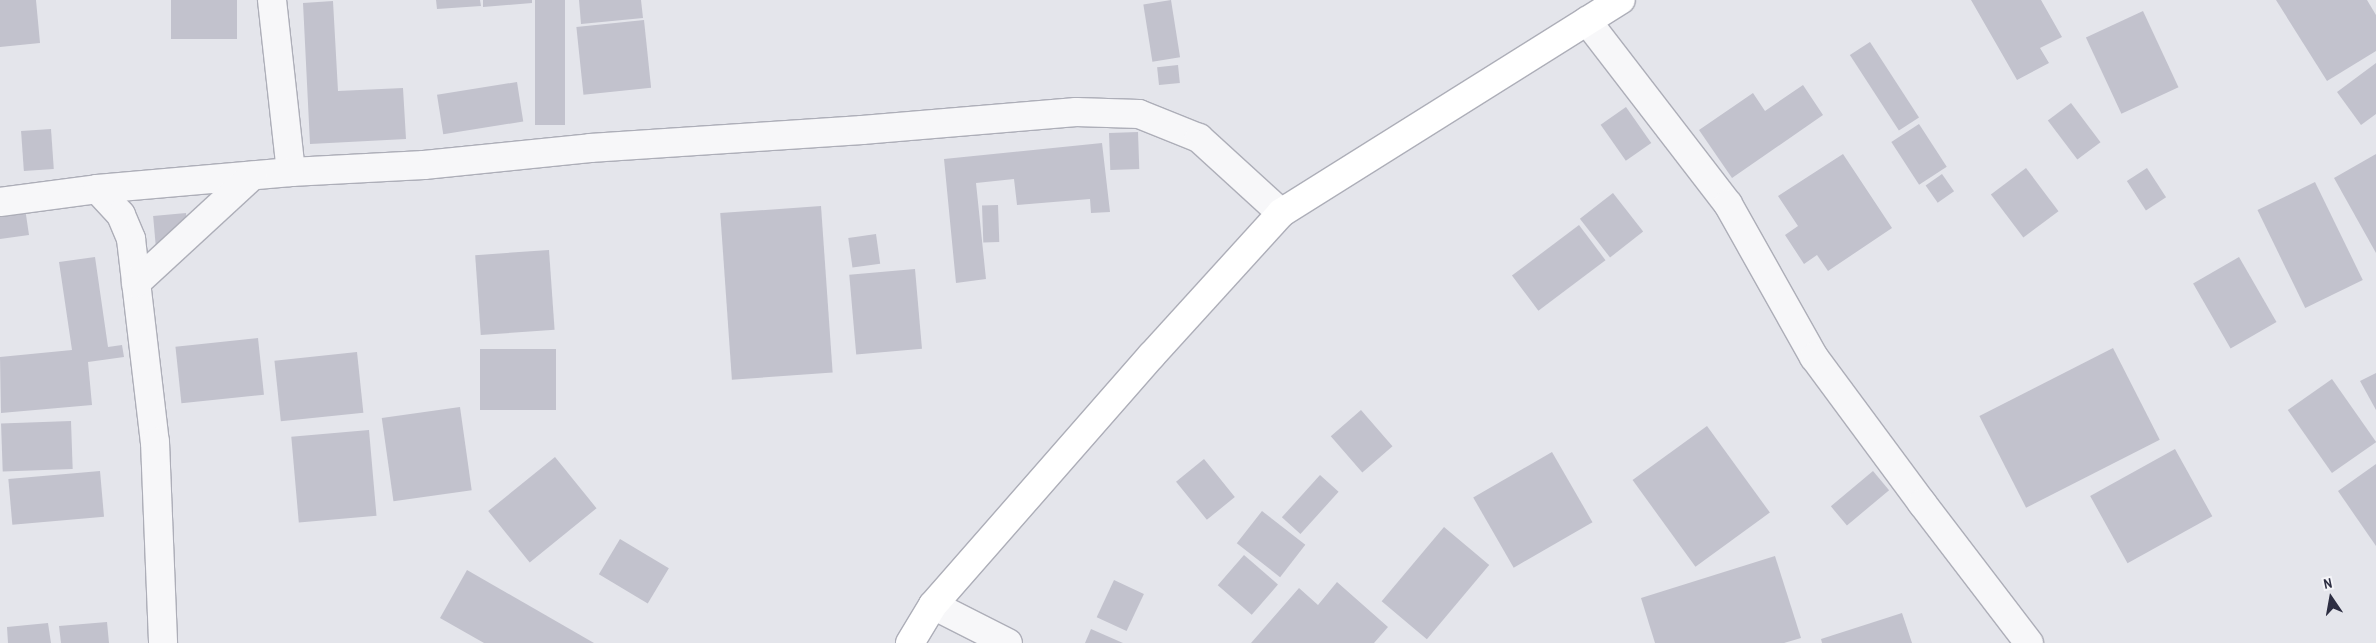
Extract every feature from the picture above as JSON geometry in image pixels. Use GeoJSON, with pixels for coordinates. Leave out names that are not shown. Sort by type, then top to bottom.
{"type":"FeatureCollection","features":[{"type":"Feature","properties":{"kind":"main road"},"geometry":{"type":"LineString","coordinates":[[910,643],[934,605],[1139,369],[1281,214],[1622,0]]}},
{"type":"Feature","properties":{"kind":"street"},"geometry":{"type":"LineString","coordinates":[[272,0],[291,172]]}},
{"type":"Feature","properties":{"kind":"street"},"geometry":{"type":"LineString","coordinates":[[1587,21],[1728,204],[1814,357],[2029,643]]}},
{"type":"Feature","properties":{"kind":"street"},"geometry":{"type":"LineString","coordinates":[[0,202],[97,189],[291,172],[424,165],[590,148],[862,130],[1076,112],[1139,114],[1199,138],[1281,214]]}},
{"type":"Feature","properties":{"kind":"street"},"geometry":{"type":"LineString","coordinates":[[136,283],[252,176]]}},
{"type":"Feature","properties":{"kind":"street"},"geometry":{"type":"LineString","coordinates":[[97,189],[121,215],[131,239],[155,442],[163,643]]}},
{"type":"Feature","properties":{"kind":"street"},"geometry":{"type":"LineString","coordinates":[[934,605],[1008,643]]}},
{"type":"Feature","properties":{"kind":"building"},"geometry":{"type":"Polygon","coordinates":[[[0,0],[36,0],[40,43],[0,47],[0,0]]]}},
{"type":"Feature","properties":{"kind":"building"},"geometry":{"type":"Polygon","coordinates":[[[171,0],[237,0],[237,39],[171,39],[171,0]]]}},
{"type":"Feature","properties":{"kind":"building"},"geometry":{"type":"Polygon","coordinates":[[[436,0],[480,0],[481,6],[437,9],[436,0]]]}},
{"type":"Feature","properties":{"kind":"building"},"geometry":{"type":"Polygon","coordinates":[[[483,0],[532,0],[532,3],[483,7],[483,0]]]}},
{"type":"Feature","properties":{"kind":"building"},"geometry":{"type":"Polygon","coordinates":[[[535,0],[565,0],[565,125],[535,125],[535,0]]]}},
{"type":"Feature","properties":{"kind":"building"},"geometry":{"type":"Polygon","coordinates":[[[579,0],[641,0],[643,18],[581,24],[579,0]]]}},
{"type":"Feature","properties":{"kind":"building"},"geometry":{"type":"Polygon","coordinates":[[[1171,0],[1180,57],[1152,62],[1143,4],[1171,0]]]}},
{"type":"Feature","properties":{"kind":"building"},"geometry":{"type":"Polygon","coordinates":[[[1971,0],[2041,0],[2062,37],[2040,48],[2049,63],[2017,80],[1971,0]]]}},
{"type":"Feature","properties":{"kind":"building"},"geometry":{"type":"Polygon","coordinates":[[[2276,0],[2367,0],[2376,15],[2376,51],[2327,81],[2276,0]]]}},
{"type":"Feature","properties":{"kind":"building"},"geometry":{"type":"Polygon","coordinates":[[[333,1],[338,91],[403,88],[406,139],[310,144],[303,3],[333,1]]]}},
{"type":"Feature","properties":{"kind":"building"},"geometry":{"type":"Polygon","coordinates":[[[2143,11],[2178,87],[2121,114],[2086,38],[2143,11]]]}},
{"type":"Feature","properties":{"kind":"building"},"geometry":{"type":"Polygon","coordinates":[[[644,20],[651,88],[583,95],[576,27],[644,20]]]}},
{"type":"Feature","properties":{"kind":"building"},"geometry":{"type":"Polygon","coordinates":[[[1870,42],[1919,117],[1899,131],[1850,55],[1870,42]]]}},
{"type":"Feature","properties":{"kind":"building"},"geometry":{"type":"Polygon","coordinates":[[[2376,63],[2376,114],[2361,125],[2337,92],[2376,63]]]}},
{"type":"Feature","properties":{"kind":"building"},"geometry":{"type":"Polygon","coordinates":[[[1178,65],[1180,83],[1159,85],[1157,67],[1178,65]]]}},
{"type":"Feature","properties":{"kind":"building"},"geometry":{"type":"Polygon","coordinates":[[[517,82],[523,122],[443,134],[437,95],[517,82]]]}},
{"type":"Feature","properties":{"kind":"building"},"geometry":{"type":"Polygon","coordinates":[[[1803,85],[1823,115],[1732,178],[1699,130],[1753,93],[1765,111],[1803,85]]]}},
{"type":"Feature","properties":{"kind":"building"},"geometry":{"type":"Polygon","coordinates":[[[2071,103],[2100,142],[2077,160],[2048,120],[2071,103]]]}},
{"type":"Feature","properties":{"kind":"building"},"geometry":{"type":"Polygon","coordinates":[[[1626,107],[1651,143],[1626,161],[1601,125],[1626,107]]]}},
{"type":"Feature","properties":{"kind":"building"},"geometry":{"type":"Polygon","coordinates":[[[1919,124],[1947,167],[1919,185],[1891,142],[1919,124]]]}},
{"type":"Feature","properties":{"kind":"building"},"geometry":{"type":"Polygon","coordinates":[[[51,129],[54,169],[24,171],[21,131],[51,129]]]}},
{"type":"Feature","properties":{"kind":"building"},"geometry":{"type":"Polygon","coordinates":[[[1138,132],[1139,169],[1110,170],[1109,133],[1138,132]]]}},
{"type":"Feature","properties":{"kind":"building"},"geometry":{"type":"Polygon","coordinates":[[[1102,143],[1110,212],[1091,213],[1090,199],[1017,205],[1014,179],[976,183],[986,279],[956,283],[944,159],[1102,143]]]}},
{"type":"Feature","properties":{"kind":"building"},"geometry":{"type":"Polygon","coordinates":[[[1843,154],[1892,228],[1828,271],[1817,255],[1804,264],[1785,235],[1798,226],[1778,196],[1843,154]]]}},
{"type":"Feature","properties":{"kind":"building"},"geometry":{"type":"Polygon","coordinates":[[[2376,154],[2376,253],[2334,178],[2376,154]]]}},
{"type":"Feature","properties":{"kind":"building"},"geometry":{"type":"Polygon","coordinates":[[[2026,168],[2058,211],[2023,238],[1991,194],[2026,168]]]}},
{"type":"Feature","properties":{"kind":"building"},"geometry":{"type":"Polygon","coordinates":[[[2147,168],[2166,197],[2146,210],[2127,181],[2147,168]]]}},
{"type":"Feature","properties":{"kind":"building"},"geometry":{"type":"Polygon","coordinates":[[[1942,174],[1954,191],[1938,203],[1926,185],[1942,174]]]}},
{"type":"Feature","properties":{"kind":"building"},"geometry":{"type":"Polygon","coordinates":[[[2315,182],[2363,280],[2305,308],[2257,210],[2315,182]]]}},
{"type":"Feature","properties":{"kind":"building"},"geometry":{"type":"Polygon","coordinates":[[[1613,193],[1643,232],[1610,257],[1580,219],[1613,193]]]}},
{"type":"Feature","properties":{"kind":"building"},"geometry":{"type":"Polygon","coordinates":[[[998,205],[999,242],[983,243],[982,206],[998,205]]]}},
{"type":"Feature","properties":{"kind":"building"},"geometry":{"type":"Polygon","coordinates":[[[821,206],[833,373],[732,380],[720,213],[821,206]]]}},
{"type":"Feature","properties":{"kind":"building"},"geometry":{"type":"Polygon","coordinates":[[[25,208],[29,235],[0,239],[0,211],[25,208]]]}},
{"type":"Feature","properties":{"kind":"building"},"geometry":{"type":"Polygon","coordinates":[[[186,213],[189,246],[156,249],[153,216],[186,213]]]}},
{"type":"Feature","properties":{"kind":"building"},"geometry":{"type":"Polygon","coordinates":[[[1579,225],[1605,260],[1538,311],[1512,276],[1579,225]]]}},
{"type":"Feature","properties":{"kind":"building"},"geometry":{"type":"Polygon","coordinates":[[[876,234],[880,264],[852,268],[848,238],[876,234]]]}},
{"type":"Feature","properties":{"kind":"building"},"geometry":{"type":"Polygon","coordinates":[[[549,250],[555,330],[481,335],[475,255],[549,250]]]}},
{"type":"Feature","properties":{"kind":"building"},"geometry":{"type":"Polygon","coordinates":[[[95,257],[108,347],[122,345],[124,357],[88,362],[92,405],[1,413],[0,357],[72,350],[59,262],[95,257]]]}},
{"type":"Feature","properties":{"kind":"building"},"geometry":{"type":"Polygon","coordinates":[[[2239,257],[2276,322],[2231,348],[2193,284],[2239,257]]]}},
{"type":"Feature","properties":{"kind":"building"},"geometry":{"type":"Polygon","coordinates":[[[915,269],[922,349],[856,354],[849,275],[915,269]]]}},
{"type":"Feature","properties":{"kind":"building"},"geometry":{"type":"Polygon","coordinates":[[[258,338],[264,395],[181,403],[175,347],[258,338]]]}},
{"type":"Feature","properties":{"kind":"building"},"geometry":{"type":"Polygon","coordinates":[[[2113,348],[2160,440],[2026,508],[1979,416],[2113,348]]]}},
{"type":"Feature","properties":{"kind":"building"},"geometry":{"type":"Polygon","coordinates":[[[480,349],[556,349],[556,410],[480,410],[480,349]]]}},
{"type":"Feature","properties":{"kind":"building"},"geometry":{"type":"Polygon","coordinates":[[[357,352],[363,413],[281,421],[274,361],[357,352]]]}},
{"type":"Feature","properties":{"kind":"building"},"geometry":{"type":"Polygon","coordinates":[[[2376,373],[2376,410],[2360,381],[2376,373]]]}},
{"type":"Feature","properties":{"kind":"building"},"geometry":{"type":"Polygon","coordinates":[[[2332,379],[2376,442],[2332,473],[2288,410],[2332,379]]]}},
{"type":"Feature","properties":{"kind":"building"},"geometry":{"type":"Polygon","coordinates":[[[460,407],[472,490],[393,501],[382,418],[460,407]]]}},
{"type":"Feature","properties":{"kind":"building"},"geometry":{"type":"Polygon","coordinates":[[[1361,410],[1392,446],[1362,472],[1331,436],[1361,410]]]}},
{"type":"Feature","properties":{"kind":"building"},"geometry":{"type":"Polygon","coordinates":[[[71,421],[73,469],[3,471],[1,423],[71,421]]]}},
{"type":"Feature","properties":{"kind":"building"},"geometry":{"type":"Polygon","coordinates":[[[1707,426],[1770,513],[1695,567],[1633,480],[1707,426]]]}},
{"type":"Feature","properties":{"kind":"building"},"geometry":{"type":"Polygon","coordinates":[[[369,430],[376,516],[299,522],[291,437],[369,430]]]}},
{"type":"Feature","properties":{"kind":"building"},"geometry":{"type":"Polygon","coordinates":[[[2175,449],[2212,516],[2127,563],[2090,496],[2175,449]]]}},
{"type":"Feature","properties":{"kind":"building"},"geometry":{"type":"Polygon","coordinates":[[[1552,452],[1592,522],[1514,568],[1473,498],[1552,452]]]}},
{"type":"Feature","properties":{"kind":"building"},"geometry":{"type":"Polygon","coordinates":[[[555,457],[597,508],[530,562],[488,511],[555,457]]]}},
{"type":"Feature","properties":{"kind":"building"},"geometry":{"type":"Polygon","coordinates":[[[1204,459],[1235,497],[1207,520],[1176,482],[1204,459]]]}},
{"type":"Feature","properties":{"kind":"building"},"geometry":{"type":"Polygon","coordinates":[[[2376,464],[2376,546],[2338,491],[2376,464]]]}},
{"type":"Feature","properties":{"kind":"building"},"geometry":{"type":"Polygon","coordinates":[[[100,471],[104,517],[12,525],[8,479],[100,471]]]}},
{"type":"Feature","properties":{"kind":"building"},"geometry":{"type":"Polygon","coordinates":[[[1873,471],[1889,490],[1847,526],[1831,506],[1873,471]]]}},
{"type":"Feature","properties":{"kind":"building"},"geometry":{"type":"Polygon","coordinates":[[[1320,475],[1339,492],[1300,534],[1282,517],[1320,475]]]}},
{"type":"Feature","properties":{"kind":"building"},"geometry":{"type":"Polygon","coordinates":[[[1262,511],[1305,545],[1280,577],[1237,543],[1262,511]]]}},
{"type":"Feature","properties":{"kind":"building"},"geometry":{"type":"Polygon","coordinates":[[[1444,527],[1489,565],[1427,639],[1382,601],[1444,527]]]}},
{"type":"Feature","properties":{"kind":"building"},"geometry":{"type":"Polygon","coordinates":[[[620,539],[669,568],[648,604],[599,574],[620,539]]]}},
{"type":"Feature","properties":{"kind":"building"},"geometry":{"type":"Polygon","coordinates":[[[1244,555],[1278,585],[1252,615],[1218,585],[1244,555]]]}},
{"type":"Feature","properties":{"kind":"building"},"geometry":{"type":"Polygon","coordinates":[[[1775,556],[1801,638],[1784,643],[1655,643],[1641,598],[1775,556]]]}},
{"type":"Feature","properties":{"kind":"building"},"geometry":{"type":"Polygon","coordinates":[[[467,570],[594,643],[484,643],[440,618],[467,570]]]}},
{"type":"Feature","properties":{"kind":"building"},"geometry":{"type":"Polygon","coordinates":[[[1114,580],[1144,594],[1127,631],[1097,617],[1114,580]]]}},
{"type":"Feature","properties":{"kind":"building"},"geometry":{"type":"Polygon","coordinates":[[[1337,582],[1388,627],[1374,643],[1251,643],[1299,588],[1318,605],[1337,582]]]}},
{"type":"Feature","properties":{"kind":"building"},"geometry":{"type":"Polygon","coordinates":[[[1902,613],[1912,643],[1822,643],[1821,639],[1902,613]]]}},
{"type":"Feature","properties":{"kind":"building"},"geometry":{"type":"Polygon","coordinates":[[[107,622],[109,643],[61,643],[59,626],[107,622]]]}},
{"type":"Feature","properties":{"kind":"building"},"geometry":{"type":"Polygon","coordinates":[[[48,623],[51,643],[8,643],[7,627],[48,623]]]}},
{"type":"Feature","properties":{"kind":"building"},"geometry":{"type":"Polygon","coordinates":[[[1091,629],[1123,643],[1085,643],[1091,629]]]}}]}
